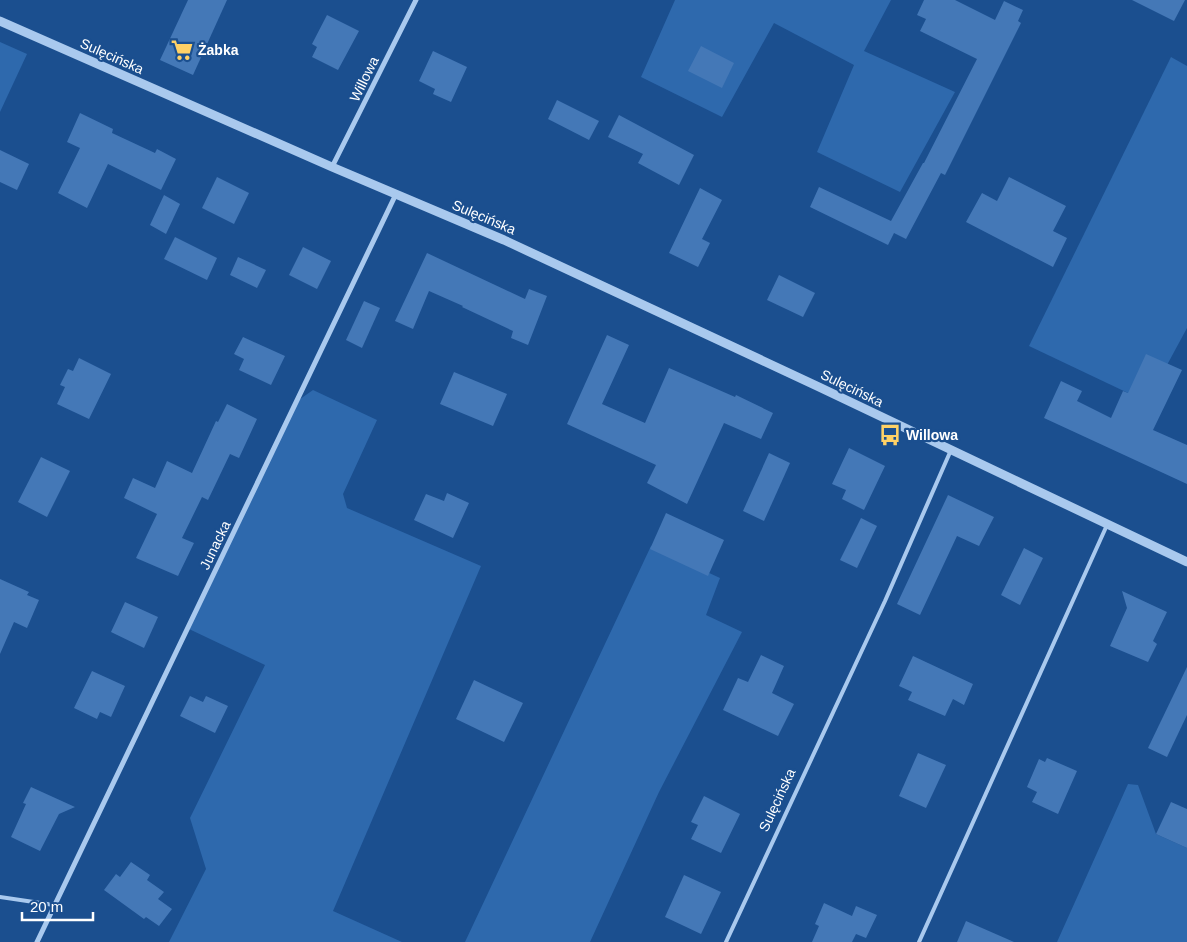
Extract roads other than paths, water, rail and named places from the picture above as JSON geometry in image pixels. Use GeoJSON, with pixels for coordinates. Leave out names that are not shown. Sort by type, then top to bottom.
{"type":"FeatureCollection","features":[{"type":"Feature","properties":{"kind":"street","name":"Willowa"},"geometry":{"type":"LineString","coordinates":[[332,168],[416,0]]}},
{"type":"Feature","properties":{"kind":"street","name":"Sulęcińska"},"geometry":{"type":"LineString","coordinates":[[0,21],[332,168],[504,240],[1187,562]]}},
{"type":"Feature","properties":{"kind":"street","name":"Junacka"},"geometry":{"type":"LineString","coordinates":[[37,942],[396,194]]}},
{"type":"Feature","properties":{"kind":"lane","name":"Sulęcińska"},"geometry":{"type":"LineString","coordinates":[[726,942],[885,601],[951,450]]}},
{"type":"Feature","properties":{"kind":"lane"},"geometry":{"type":"LineString","coordinates":[[919,942],[1107,525]]}},
{"type":"Feature","properties":{"kind":"lane"},"geometry":{"type":"LineString","coordinates":[[0,897],[54,905]]}},
{"type":"Feature","properties":{"kind":"place","name":"Żabka"},"geometry":{"type":"Point","coordinates":[182,50]}},
{"type":"Feature","properties":{"kind":"place","name":"Willowa"},"geometry":{"type":"Point","coordinates":[890,435]}}]}
